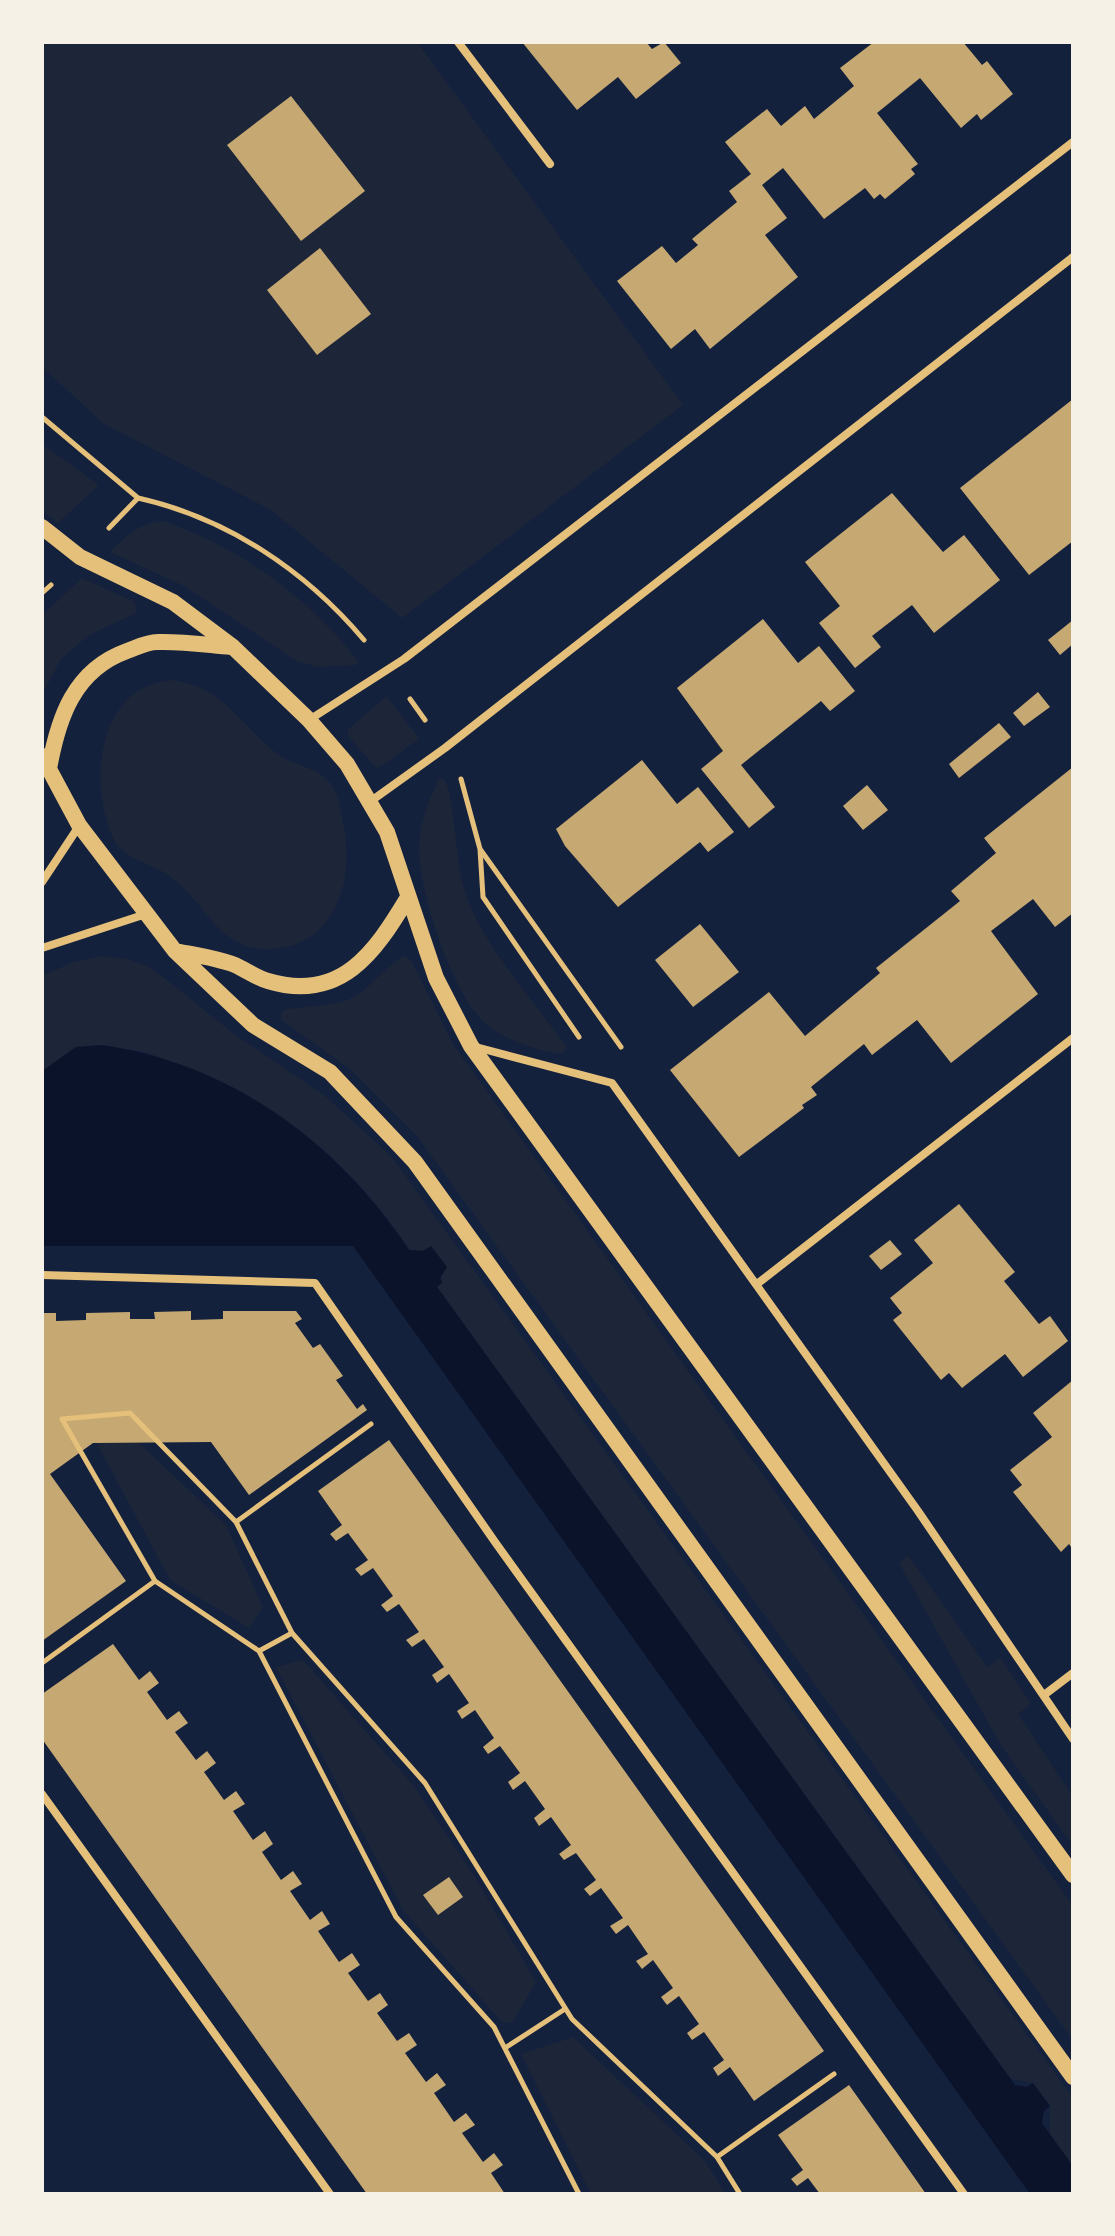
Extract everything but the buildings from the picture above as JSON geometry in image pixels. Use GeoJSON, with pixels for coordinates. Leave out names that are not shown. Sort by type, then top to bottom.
{"type":"FeatureCollection","features":[{"type":"Feature","properties":{"kind":"main road"},"geometry":{"type":"LineString","coordinates":[[42,527],[80,557],[173,602],[233,647],[309,720],[347,764],[371,801],[398,862],[407,899],[436,978],[471,1046],[1073,1875]]}},
{"type":"Feature","properties":{"kind":"main road"},"geometry":{"type":"LineString","coordinates":[[233,647],[154,641],[115,655],[92,671],[69,697],[46,763],[79,825],[175,951],[253,1025],[330,1072],[415,1162],[1073,2077]]}},
{"type":"Feature","properties":{"kind":"main road"},"geometry":{"type":"LineString","coordinates":[[175,951],[217,959],[267,981],[292,986],[319,983],[341,977],[360,965],[385,939],[407,899]]}},
{"type":"Feature","properties":{"kind":"street"},"geometry":{"type":"LineString","coordinates":[[458,42],[550,164]]}},
{"type":"Feature","properties":{"kind":"street"},"geometry":{"type":"LineString","coordinates":[[309,720],[389,670],[1073,142]]}},
{"type":"Feature","properties":{"kind":"street"},"geometry":{"type":"LineString","coordinates":[[371,801],[445,748],[1073,257]]}},
{"type":"Feature","properties":{"kind":"street"},"geometry":{"type":"LineString","coordinates":[[42,882],[79,825]]}},
{"type":"Feature","properties":{"kind":"street"},"geometry":{"type":"LineString","coordinates":[[42,948],[146,914]]}},
{"type":"Feature","properties":{"kind":"street"},"geometry":{"type":"LineString","coordinates":[[757,1284],[1073,1038]]}},
{"type":"Feature","properties":{"kind":"street"},"geometry":{"type":"LineString","coordinates":[[471,1046],[612,1083],[757,1284],[1073,1739]]}},
{"type":"Feature","properties":{"kind":"street"},"geometry":{"type":"LineString","coordinates":[[42,1275],[315,1283],[495,1542],[964,2194]]}},
{"type":"Feature","properties":{"kind":"street"},"geometry":{"type":"LineString","coordinates":[[1044,1695],[1073,1673]]}},
{"type":"Feature","properties":{"kind":"street"},"geometry":{"type":"LineString","coordinates":[[42,1794],[330,2194]]}},
{"type":"Feature","properties":{"kind":"path"},"geometry":{"type":"LineString","coordinates":[[42,417],[138,498]]}},
{"type":"Feature","properties":{"kind":"path"},"geometry":{"type":"LineString","coordinates":[[579,2194],[494,2027],[396,1917],[259,1651],[155,1581],[62,1419],[130,1413],[236,1522],[292,1633],[425,1783],[565,2009],[717,2157],[740,2194]]}},
{"type":"Feature","properties":{"kind":"path"},"geometry":{"type":"LineString","coordinates":[[236,1522],[384,1415]]}},
{"type":"Feature","properties":{"kind":"path"},"geometry":{"type":"LineString","coordinates":[[42,1663],[155,1581]]}},
{"type":"Feature","properties":{"kind":"path"},"geometry":{"type":"LineString","coordinates":[[259,1651],[292,1633]]}},
{"type":"Feature","properties":{"kind":"path"},"geometry":{"type":"LineString","coordinates":[[505,2048],[565,2009]]}},
{"type":"Feature","properties":{"kind":"path"},"geometry":{"type":"LineString","coordinates":[[717,2157],[845,2066]]}},
{"type":"Feature","properties":{"kind":"shaded area"},"geometry":{"type":"Polygon","coordinates":[[[42,42],[417,42],[683,405],[402,618],[271,510],[104,424],[42,367],[42,42]]]}},
{"type":"Feature","properties":{"kind":"shaded area"},"geometry":{"type":"Polygon","coordinates":[[[42,444],[99,485],[58,523],[42,511],[42,444]]]}},
{"type":"Feature","properties":{"kind":"shaded area"},"geometry":{"type":"Polygon","coordinates":[[[163,521],[219,545],[271,577],[318,616],[358,661],[356,665],[317,667],[297,661],[184,586],[110,552],[134,531],[163,521]]]}},
{"type":"Feature","properties":{"kind":"shaded area"},"geometry":{"type":"Polygon","coordinates":[[[82,578],[135,602],[136,613],[89,635],[61,659],[42,695],[42,615],[82,578]]]}},
{"type":"Feature","properties":{"kind":"shaded area"},"geometry":{"type":"Polygon","coordinates":[[[172,680],[191,684],[219,699],[279,755],[313,770],[333,788],[346,841],[343,887],[336,907],[324,925],[308,938],[288,947],[263,949],[233,939],[178,882],[122,850],[112,836],[101,789],[105,739],[114,717],[128,699],[147,686],[172,680]]]}},
{"type":"Feature","properties":{"kind":"shaded area"},"geometry":{"type":"Polygon","coordinates":[[[387,696],[419,739],[377,769],[349,737],[347,730],[387,696]]]}},
{"type":"Feature","properties":{"kind":"shaded area"},"geometry":{"type":"Polygon","coordinates":[[[439,779],[445,779],[449,793],[461,874],[471,907],[494,949],[567,1047],[562,1054],[518,1042],[487,1025],[468,1002],[448,961],[431,913],[419,850],[425,813],[439,779]]]}},
{"type":"Feature","properties":{"kind":"shaded area"},"geometry":{"type":"Polygon","coordinates":[[[102,956],[127,959],[149,967],[234,1034],[324,1095],[392,1157],[1073,2098],[1073,2166],[1050,2135],[1050,2106],[1033,2083],[1011,2079],[437,1287],[442,1283],[442,1272],[431,1247],[423,1251],[410,1250],[365,1191],[312,1140],[283,1118],[219,1081],[145,1052],[132,1050],[101,1054],[42,1071],[42,976],[73,962],[102,956]]]}},
{"type":"Feature","properties":{"kind":"shaded area"},"geometry":{"type":"Polygon","coordinates":[[[405,956],[411,960],[453,1044],[1073,1906],[1073,2040],[417,1136],[350,1069],[281,1020],[281,1012],[286,1010],[350,999],[405,956]]]}},
{"type":"Feature","properties":{"kind":"shaded area"},"geometry":{"type":"Polygon","coordinates":[[[101,1045],[149,1055],[194,1070],[237,1090],[277,1114],[315,1143],[349,1175],[381,1211],[409,1250],[423,1251],[431,1246],[447,1267],[440,1278],[442,1283],[437,1287],[1015,2085],[1027,2087],[1033,2083],[1050,2106],[1044,2111],[1042,2123],[1073,2166],[1073,2194],[1030,2194],[353,1246],[42,1246],[42,1071],[76,1047],[101,1045]]]}},
{"type":"Feature","properties":{"kind":"shaded area"},"geometry":{"type":"Polygon","coordinates":[[[95,1440],[136,1440],[226,1525],[263,1607],[249,1628],[170,1580],[95,1440]]]}},
{"type":"Feature","properties":{"kind":"shaded area"},"geometry":{"type":"Polygon","coordinates":[[[908,1555],[987,1667],[1001,1658],[1031,1704],[1018,1714],[1073,1797],[1073,1846],[1000,1744],[899,1563],[908,1555]]]}},
{"type":"Feature","properties":{"kind":"shaded area"},"geometry":{"type":"Polygon","coordinates":[[[303,1660],[414,1786],[475,1877],[536,1982],[512,2023],[501,2021],[403,1910],[276,1667],[303,1660]]]}},
{"type":"Feature","properties":{"kind":"shaded area"},"geometry":{"type":"Polygon","coordinates":[[[573,2037],[705,2161],[726,2194],[591,2194],[521,2054],[573,2037]]]}}]}
